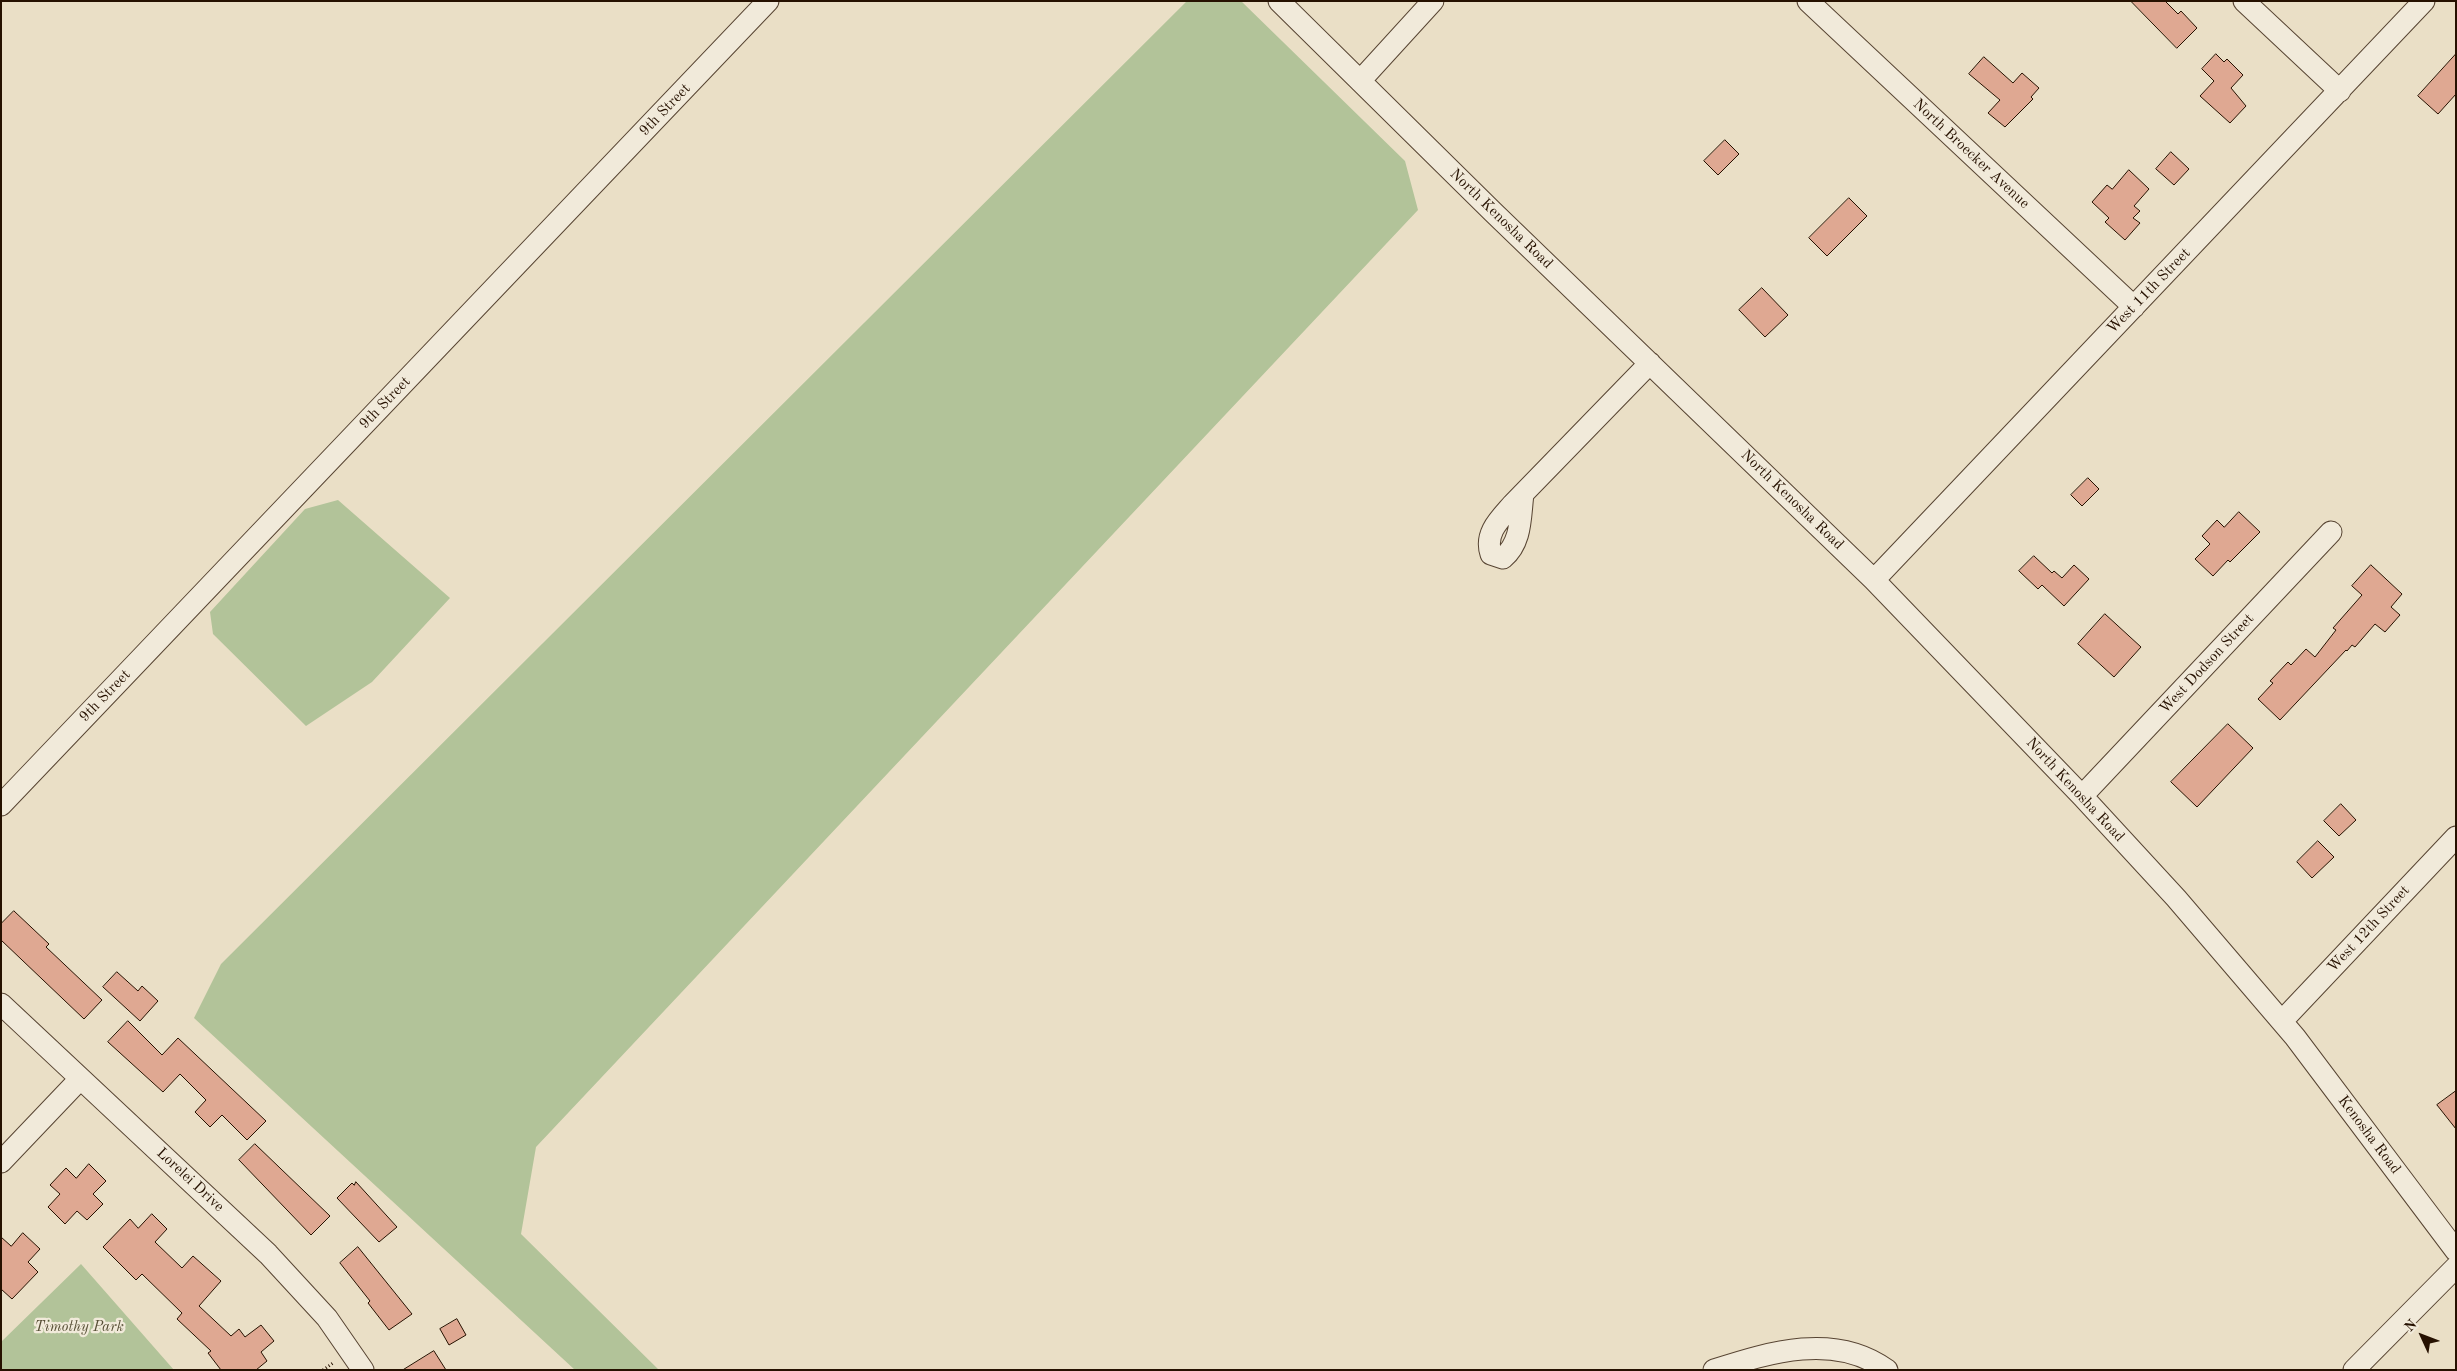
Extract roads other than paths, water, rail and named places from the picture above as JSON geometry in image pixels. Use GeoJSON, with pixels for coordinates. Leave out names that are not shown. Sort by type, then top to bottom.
{"type":"FeatureCollection","features":[{"type":"Feature","properties":{"kind":"street","name":"9th Street"},"geometry":{"type":"LineString","coordinates":[[1,805],[768,1]]}},
{"type":"Feature","properties":{"kind":"street","name":"North Kenosha Road"},"geometry":{"type":"LineString","coordinates":[[1279,1],[1874,580],[2082,796],[2176,898],[2282,1021]]}},
{"type":"Feature","properties":{"kind":"street"},"geometry":{"type":"LineString","coordinates":[[1360,81],[1433,1]]}},
{"type":"Feature","properties":{"kind":"street","name":"North Broecker Avenue"},"geometry":{"type":"LineString","coordinates":[[1808,1],[2134,307]]}},
{"type":"Feature","properties":{"kind":"street"},"geometry":{"type":"LineString","coordinates":[[2244,1],[2340,91]]}},
{"type":"Feature","properties":{"kind":"street","name":"West 11th Street"},"geometry":{"type":"LineString","coordinates":[[1874,580],[2424,1]]}},
{"type":"Feature","properties":{"kind":"street"},"geometry":{"type":"LineString","coordinates":[[1523,494],[1650,363]]}},
{"type":"Feature","properties":{"kind":"street","name":"West Dodson Street"},"geometry":{"type":"LineString","coordinates":[[2082,796],[2331,532]]}},
{"type":"Feature","properties":{"kind":"street","name":"West 12th Street"},"geometry":{"type":"LineString","coordinates":[[2282,1021],[2456,837]]}},
{"type":"Feature","properties":{"kind":"street","name":"Lorelei Drive"},"geometry":{"type":"LineString","coordinates":[[1,1004],[282,1267],[327,1318],[363,1370]]}},
{"type":"Feature","properties":{"kind":"street","name":"Kenosha Road"},"geometry":{"type":"LineString","coordinates":[[2282,1021],[2456,1251]]}},
{"type":"Feature","properties":{"kind":"street"},"geometry":{"type":"LineString","coordinates":[[1,1162],[80,1079]]}},
{"type":"Feature","properties":{"kind":"street"},"geometry":{"type":"LineString","coordinates":[[2354,1370],[2456,1267]]}},
{"type":"Feature","properties":{"kind":"street"},"geometry":{"type":"LineString","coordinates":[[1714,1370],[1762,1354],[1802,1348],[1841,1350],[1873,1359],[1888,1370]]}},
{"type":"Feature","properties":{"kind":"park label","name":"Timothy Park"},"geometry":{"type":"Point","coordinates":[79,1327]}}]}
